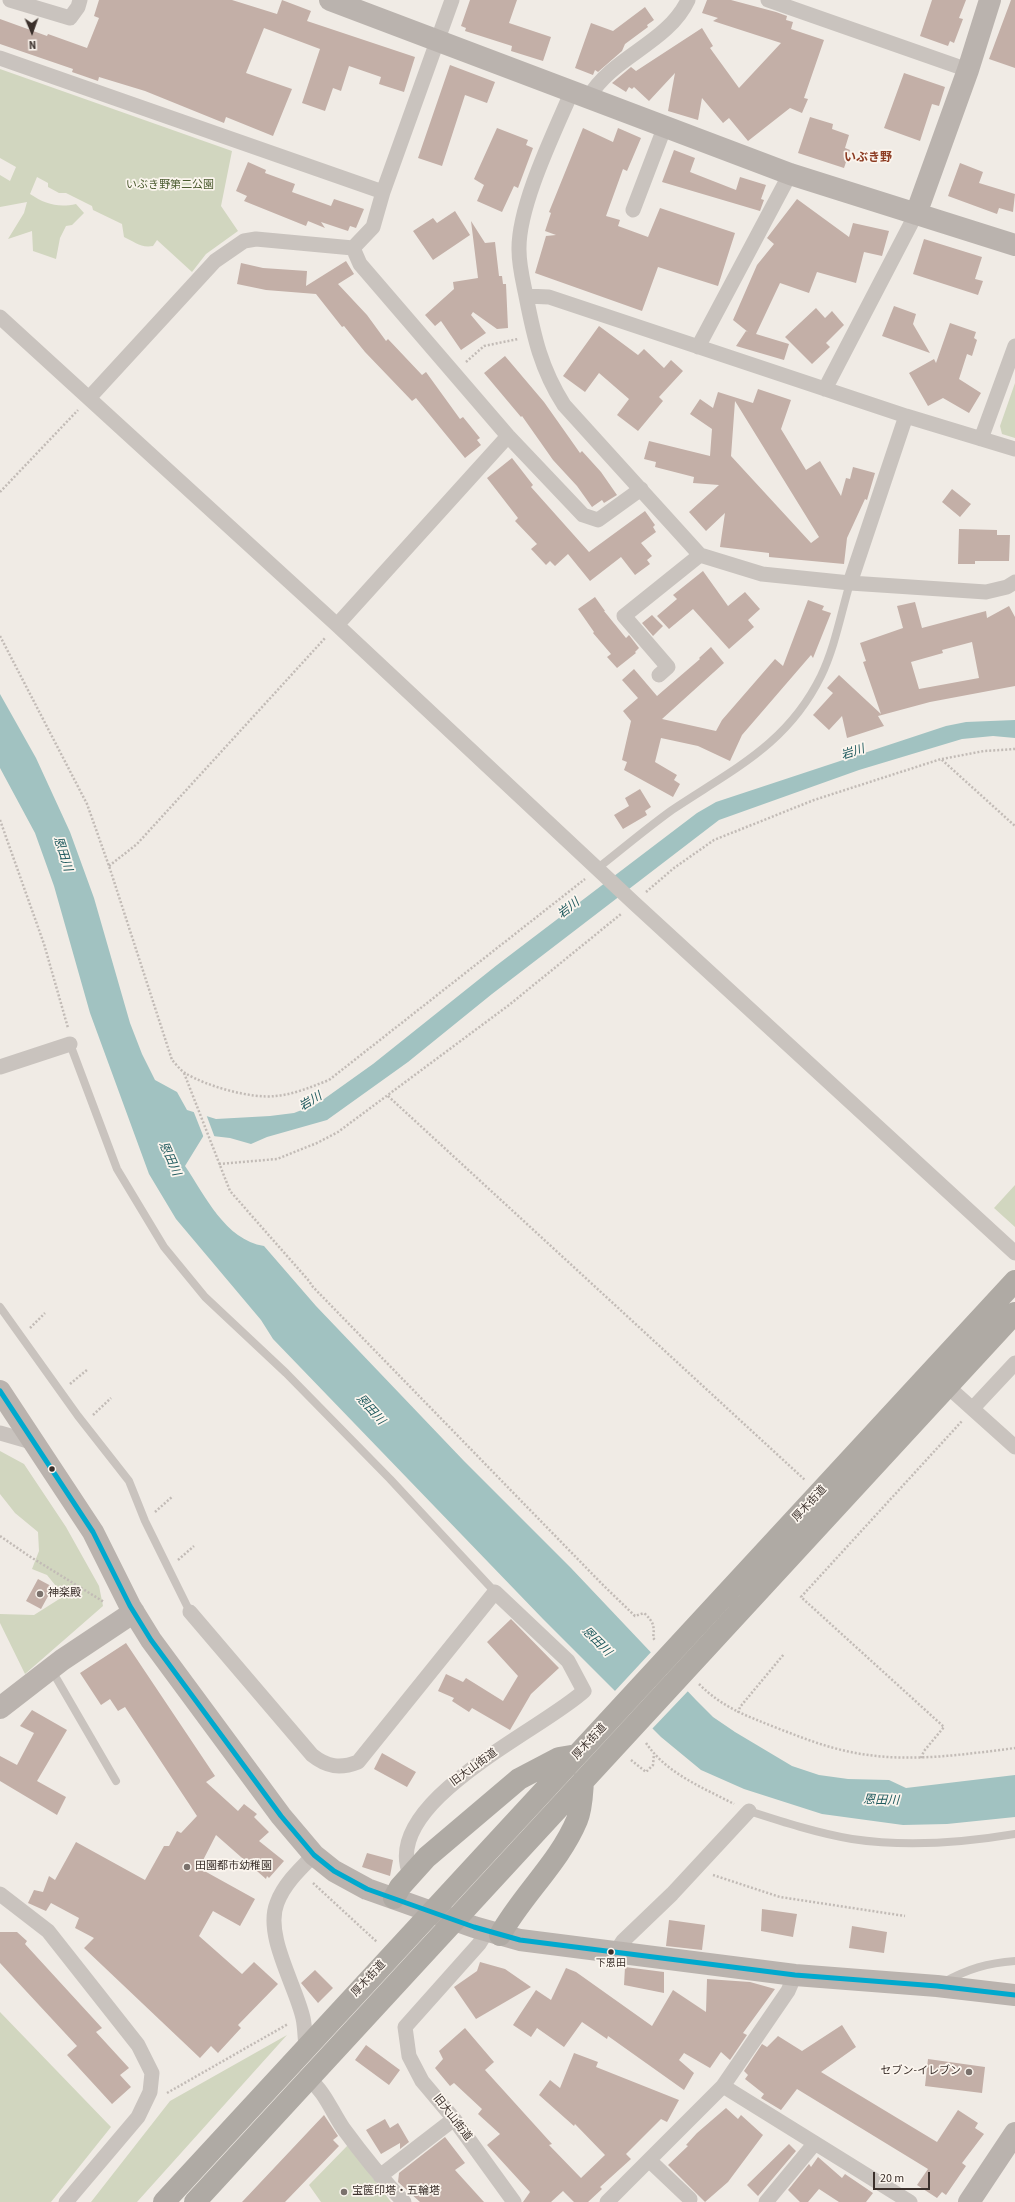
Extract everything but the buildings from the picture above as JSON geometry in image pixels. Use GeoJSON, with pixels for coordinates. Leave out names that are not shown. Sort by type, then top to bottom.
{"type":"FeatureCollection","features":[{"type":"Feature","properties":{"kind":"highway","name":"厚木街道"},"geometry":{"type":"LineString","coordinates":[[195,2202],[583,1781],[621,1724],[675,1649],[1015,1281]]}},
{"type":"Feature","properties":{"kind":"highway","name":"厚木街道"},"geometry":{"type":"LineString","coordinates":[[164,2202],[577,1755],[621,1724],[691,1665],[1015,1313]]}},
{"type":"Feature","properties":{"kind":"highway"},"geometry":{"type":"LineString","coordinates":[[394,1898],[410,1874],[427,1857],[519,1779],[558,1758],[577,1755]]}},
{"type":"Feature","properties":{"kind":"highway"},"geometry":{"type":"LineString","coordinates":[[494,1933],[510,1918],[568,1838],[577,1819],[582,1803],[583,1781]]}},
{"type":"Feature","properties":{"kind":"main road"},"geometry":{"type":"LineString","coordinates":[[330,0],[790,174],[1015,245]]}},
{"type":"Feature","properties":{"kind":"main road"},"geometry":{"type":"LineString","coordinates":[[916,214],[968,70],[990,0]]}},
{"type":"Feature","properties":{"kind":"main road"},"geometry":{"type":"LineString","coordinates":[[0,1391],[93,1532],[134,1612],[151,1640],[263,1792],[314,1855],[334,1870],[367,1889],[494,1933],[615,1953],[795,1975],[937,1986],[1015,1995]]}},
{"type":"Feature","properties":{"kind":"main road"},"geometry":{"type":"LineString","coordinates":[[0,1707],[51,1669],[134,1612]]}},
{"type":"Feature","properties":{"kind":"main road"},"geometry":{"type":"LineString","coordinates":[[969,2202],[1015,2133]]}},
{"type":"Feature","properties":{"kind":"street"},"geometry":{"type":"LineString","coordinates":[[10,0],[70,18],[78,8],[80,0]]}},
{"type":"Feature","properties":{"kind":"street"},"geometry":{"type":"LineString","coordinates":[[353,248],[373,227],[383,192],[452,0]]}},
{"type":"Feature","properties":{"kind":"street"},"geometry":{"type":"LineString","coordinates":[[688,0],[669,25],[599,82],[581,94],[538,173],[523,217],[519,250],[526,296],[536,345],[550,383],[564,405],[700,555],[762,574],[850,583],[986,592],[1014,585]]}},
{"type":"Feature","properties":{"kind":"street"},"geometry":{"type":"LineString","coordinates":[[768,0],[968,70]]}},
{"type":"Feature","properties":{"kind":"street"},"geometry":{"type":"LineString","coordinates":[[0,58],[383,192]]}},
{"type":"Feature","properties":{"kind":"street"},"geometry":{"type":"LineString","coordinates":[[633,210],[665,126]]}},
{"type":"Feature","properties":{"kind":"street"},"geometry":{"type":"LineString","coordinates":[[698,347],[790,174]]}},
{"type":"Feature","properties":{"kind":"street"},"geometry":{"type":"LineString","coordinates":[[825,389],[916,214]]}},
{"type":"Feature","properties":{"kind":"street"},"geometry":{"type":"LineString","coordinates":[[89,398],[215,261],[244,241],[256,239],[353,248]]}},
{"type":"Feature","properties":{"kind":"street"},"geometry":{"type":"LineString","coordinates":[[353,248],[360,264],[508,436],[583,515],[598,520],[640,489]]}},
{"type":"Feature","properties":{"kind":"street"},"geometry":{"type":"LineString","coordinates":[[526,296],[549,297],[906,416],[1015,449]]}},
{"type":"Feature","properties":{"kind":"street"},"geometry":{"type":"LineString","coordinates":[[0,317],[337,625],[630,899],[1015,1253]]}},
{"type":"Feature","properties":{"kind":"street"},"geometry":{"type":"LineString","coordinates":[[981,439],[1015,346]]}},
{"type":"Feature","properties":{"kind":"street"},"geometry":{"type":"LineString","coordinates":[[850,583],[906,416]]}},
{"type":"Feature","properties":{"kind":"street"},"geometry":{"type":"LineString","coordinates":[[337,625],[508,436]]}},
{"type":"Feature","properties":{"kind":"street"},"geometry":{"type":"LineString","coordinates":[[669,667],[624,616],[700,555]]}},
{"type":"Feature","properties":{"kind":"street"},"geometry":{"type":"LineString","coordinates":[[0,1066],[70,1044]]}},
{"type":"Feature","properties":{"kind":"street"},"geometry":{"type":"LineString","coordinates":[[973,1408],[1015,1363]]}},
{"type":"Feature","properties":{"kind":"street"},"geometry":{"type":"LineString","coordinates":[[947,1386],[1015,1447]]}},
{"type":"Feature","properties":{"kind":"street"},"geometry":{"type":"LineString","coordinates":[[0,1434],[35,1443]]}},
{"type":"Feature","properties":{"kind":"street"},"geometry":{"type":"LineString","coordinates":[[190,1612],[312,1755],[320,1762],[333,1766],[344,1767],[358,1762],[495,1592]]}},
{"type":"Feature","properties":{"kind":"street","name":"旧大山街道"},"geometry":{"type":"LineString","coordinates":[[410,1874],[406,1859],[411,1836],[426,1808],[439,1794],[474,1766],[555,1714],[584,1691],[568,1661],[495,1592]]}},
{"type":"Feature","properties":{"kind":"street"},"geometry":{"type":"LineString","coordinates":[[615,1953],[623,1941],[697,1868],[749,1812]]}},
{"type":"Feature","properties":{"kind":"street"},"geometry":{"type":"LineString","coordinates":[[306,2048],[303,2017],[278,1945],[275,1925],[276,1905],[282,1892],[314,1855]]}},
{"type":"Feature","properties":{"kind":"street"},"geometry":{"type":"LineString","coordinates":[[0,1894],[48,1931],[138,2045],[152,2074],[150,2092],[138,2117],[66,2202]]}},
{"type":"Feature","properties":{"kind":"street","name":"旧大山街道"},"geometry":{"type":"LineString","coordinates":[[494,1933],[479,1944],[405,2027],[410,2056],[422,2081],[454,2119],[514,2202]]}},
{"type":"Feature","properties":{"kind":"street"},"geometry":{"type":"LineString","coordinates":[[607,2202],[650,2161],[723,2086],[788,1991],[795,1975]]}},
{"type":"Feature","properties":{"kind":"street"},"geometry":{"type":"LineString","coordinates":[[308,2078],[324,2094],[342,2126],[380,2176],[404,2202]]}},
{"type":"Feature","properties":{"kind":"street"},"geometry":{"type":"LineString","coordinates":[[723,2086],[910,2202]]}},
{"type":"Feature","properties":{"kind":"street"},"geometry":{"type":"LineString","coordinates":[[380,2176],[454,2119]]}},
{"type":"Feature","properties":{"kind":"street"},"geometry":{"type":"LineString","coordinates":[[766,2202],[815,2143]]}},
{"type":"Feature","properties":{"kind":"street"},"geometry":{"type":"LineString","coordinates":[[650,2161],[690,2199]]}},
{"type":"Feature","properties":{"kind":"lane"},"geometry":{"type":"LineString","coordinates":[[601,872],[672,811],[753,758],[784,730],[802,707],[822,674],[850,583]]}},
{"type":"Feature","properties":{"kind":"lane"},"geometry":{"type":"LineString","coordinates":[[70,1044],[117,1169],[164,1247],[205,1296],[286,1373],[390,1479],[495,1592]]}},
{"type":"Feature","properties":{"kind":"lane"},"geometry":{"type":"LineString","coordinates":[[0,1307],[61,1393],[129,1481],[145,1520],[190,1612]]}},
{"type":"Feature","properties":{"kind":"lane"},"geometry":{"type":"LineString","coordinates":[[51,1669],[116,1781]]}},
{"type":"Feature","properties":{"kind":"lane"},"geometry":{"type":"LineString","coordinates":[[749,1812],[824,1833],[881,1841],[911,1843],[946,1842],[1015,1834]]}},
{"type":"Feature","properties":{"kind":"lane"},"geometry":{"type":"LineString","coordinates":[[937,1986],[969,1968],[999,1962],[1015,1961]]}},
{"type":"Feature","properties":{"kind":"path"},"geometry":{"type":"LineString","coordinates":[[470,358],[484,346],[518,340]]}},
{"type":"Feature","properties":{"kind":"path"},"geometry":{"type":"LineString","coordinates":[[0,492],[89,398]]}},
{"type":"Feature","properties":{"kind":"path"},"geometry":{"type":"LineString","coordinates":[[109,866],[137,844],[337,625]]}},
{"type":"Feature","properties":{"kind":"path"},"geometry":{"type":"LineString","coordinates":[[0,636],[77,782],[109,866],[172,1060],[184,1072],[213,1085],[250,1094],[275,1096],[298,1092],[329,1080],[601,872]]}},
{"type":"Feature","properties":{"kind":"path"},"geometry":{"type":"LineString","coordinates":[[219,1164],[264,1160],[290,1154],[338,1132],[509,1005],[630,899],[714,840],[814,800],[941,759],[984,751],[1015,749]]}},
{"type":"Feature","properties":{"kind":"path"},"geometry":{"type":"LineString","coordinates":[[941,759],[1015,826]]}},
{"type":"Feature","properties":{"kind":"path"},"geometry":{"type":"LineString","coordinates":[[0,820],[44,944],[70,1035],[70,1044]]}},
{"type":"Feature","properties":{"kind":"path"},"geometry":{"type":"LineString","coordinates":[[184,1072],[230,1191],[313,1287],[635,1616]]}},
{"type":"Feature","properties":{"kind":"path"},"geometry":{"type":"LineString","coordinates":[[388,1096],[819,1494]]}},
{"type":"Feature","properties":{"kind":"path"},"geometry":{"type":"LineString","coordinates":[[21,1336],[44,1313]]}},
{"type":"Feature","properties":{"kind":"path"},"geometry":{"type":"LineString","coordinates":[[61,1393],[88,1369]]}},
{"type":"Feature","properties":{"kind":"path"},"geometry":{"type":"LineString","coordinates":[[84,1424],[111,1398]]}},
{"type":"Feature","properties":{"kind":"path"},"geometry":{"type":"LineString","coordinates":[[921,1758],[924,1751],[944,1727],[801,1597],[973,1408]]}},
{"type":"Feature","properties":{"kind":"path"},"geometry":{"type":"LineString","coordinates":[[145,1520],[173,1496]]}},
{"type":"Feature","properties":{"kind":"path"},"geometry":{"type":"LineString","coordinates":[[0,1536],[29,1556],[98,1598]]}},
{"type":"Feature","properties":{"kind":"path"},"geometry":{"type":"LineString","coordinates":[[169,1568],[194,1546]]}},
{"type":"Feature","properties":{"kind":"path"},"geometry":{"type":"LineString","coordinates":[[738,1713],[740,1706],[784,1654]]}},
{"type":"Feature","properties":{"kind":"path"},"geometry":{"type":"LineString","coordinates":[[707,1692],[731,1710],[846,1752],[879,1756],[921,1758],[1015,1748]]}},
{"type":"Feature","properties":{"kind":"path"},"geometry":{"type":"LineString","coordinates":[[648,1746],[654,1754],[689,1782],[749,1812]]}},
{"type":"Feature","properties":{"kind":"path"},"geometry":{"type":"LineString","coordinates":[[626,1755],[646,1772],[653,1765],[654,1754]]}},
{"type":"Feature","properties":{"kind":"path"},"geometry":{"type":"LineString","coordinates":[[697,1868],[705,1873],[780,1897],[905,1916]]}},
{"type":"Feature","properties":{"kind":"path"},"geometry":{"type":"LineString","coordinates":[[313,1883],[378,1943]]}},
{"type":"Feature","properties":{"kind":"path"},"geometry":{"type":"LineString","coordinates":[[167,2093],[286,2025]]}},
{"type":"Feature","properties":{"kind":"green space","name":"いぶき野第二公園"},"geometry":{"type":"Polygon","coordinates":[[[0,69],[232,151],[221,206],[238,231],[206,254],[192,272],[157,240],[153,246],[145,246],[135,243],[124,237],[122,224],[93,210],[92,206],[66,193],[59,193],[48,187],[48,183],[37,177],[30,194],[46,203],[63,206],[76,204],[84,213],[72,225],[66,226],[60,238],[56,259],[33,251],[32,231],[8,239],[24,213],[27,202],[0,207],[0,175],[10,181],[16,167],[0,158],[0,69]]]}},
{"type":"Feature","properties":{"kind":"green space"},"geometry":{"type":"Polygon","coordinates":[[[1015,383],[1015,438],[1002,434],[1000,426],[1015,383]]]}},
{"type":"Feature","properties":{"kind":"green space"},"geometry":{"type":"Polygon","coordinates":[[[1015,1185],[1015,1227],[994,1208],[1015,1185]]]}},
{"type":"Feature","properties":{"kind":"green space"},"geometry":{"type":"Polygon","coordinates":[[[0,1451],[24,1464],[66,1527],[99,1586],[103,1606],[25,1674],[0,1623],[0,1614],[34,1615],[64,1596],[47,1575],[32,1569],[39,1551],[38,1532],[15,1513],[0,1494],[0,1451]]]}},
{"type":"Feature","properties":{"kind":"green space"},"geometry":{"type":"Polygon","coordinates":[[[0,2012],[111,2127],[51,2202],[0,2202],[0,2012]]]}},
{"type":"Feature","properties":{"kind":"green space"},"geometry":{"type":"Polygon","coordinates":[[[287,2035],[137,2202],[91,2202],[170,2101],[287,2035]]]}},
{"type":"Feature","properties":{"kind":"green space"},"geometry":{"type":"Polygon","coordinates":[[[348,2145],[391,2202],[321,2202],[309,2185],[348,2145]]]}},
{"type":"Feature","properties":{"kind":"water","name":"恩田川"},"geometry":{"type":"Polygon","coordinates":[[[0,694],[36,758],[70,832],[94,898],[130,1023],[142,1054],[155,1080],[177,1092],[187,1110],[216,1119],[294,1113],[317,1104],[373,1064],[497,965],[697,813],[716,802],[946,726],[966,722],[1015,720],[1015,738],[993,736],[962,739],[859,770],[719,820],[492,994],[408,1062],[327,1120],[267,1137],[251,1144],[230,1138],[204,1135],[185,1166],[217,1215],[227,1226],[250,1242],[264,1246],[316,1306],[464,1461],[571,1568],[713,1717],[792,1766],[819,1775],[848,1779],[889,1780],[906,1788],[1015,1775],[1015,1817],[947,1824],[903,1825],[822,1814],[744,1789],[701,1770],[661,1737],[543,1619],[273,1339],[261,1320],[176,1219],[149,1174],[90,1013],[54,886],[35,833],[0,768],[0,694]]]}},
{"type":"Feature","properties":{"kind":"pier"},"geometry":{"type":"Polygon","coordinates":[[[193,1110],[206,1114],[215,1138],[204,1138],[193,1110]]]}},
{"type":"Feature","properties":{"kind":"pier"},"geometry":{"type":"Polygon","coordinates":[[[652,1651],[689,1690],[651,1730],[614,1692],[652,1651]]]}},
{"type":"Feature","properties":{"kind":"transit line"},"geometry":{"type":"LineString","coordinates":[[0,1391],[93,1532],[130,1606],[151,1640],[281,1816],[314,1855],[334,1871],[367,1889],[474,1927],[520,1940],[795,1975],[937,1986],[1015,1995]]}},
{"type":"Feature","properties":{"kind":"place","name":"神楽殿"},"geometry":{"type":"Point","coordinates":[40,1594]}},
{"type":"Feature","properties":{"kind":"place","name":"田園都市幼稚園"},"geometry":{"type":"Point","coordinates":[187,1867]}},
{"type":"Feature","properties":{"kind":"place","name":"下恩田"},"geometry":{"type":"Point","coordinates":[611,1952]}},
{"type":"Feature","properties":{"kind":"place","name":"セブン-イレブン"},"geometry":{"type":"Point","coordinates":[969,2072]}},
{"type":"Feature","properties":{"kind":"place","name":"宝篋印塔・五輪塔"},"geometry":{"type":"Point","coordinates":[344,2192]}},
{"type":"Feature","properties":{"kind":"district","name":"いぶき野"},"geometry":{"type":"Point","coordinates":[868,158]}},
{"type":"Feature","properties":{"kind":"water label","name":"岩川"},"geometry":{"type":"Point","coordinates":[853,753]}},
{"type":"Feature","properties":{"kind":"water label","name":"岩川"},"geometry":{"type":"Point","coordinates":[569,909]}},
{"type":"Feature","properties":{"kind":"water label","name":"岩川"},"geometry":{"type":"Point","coordinates":[311,1102]}}]}
